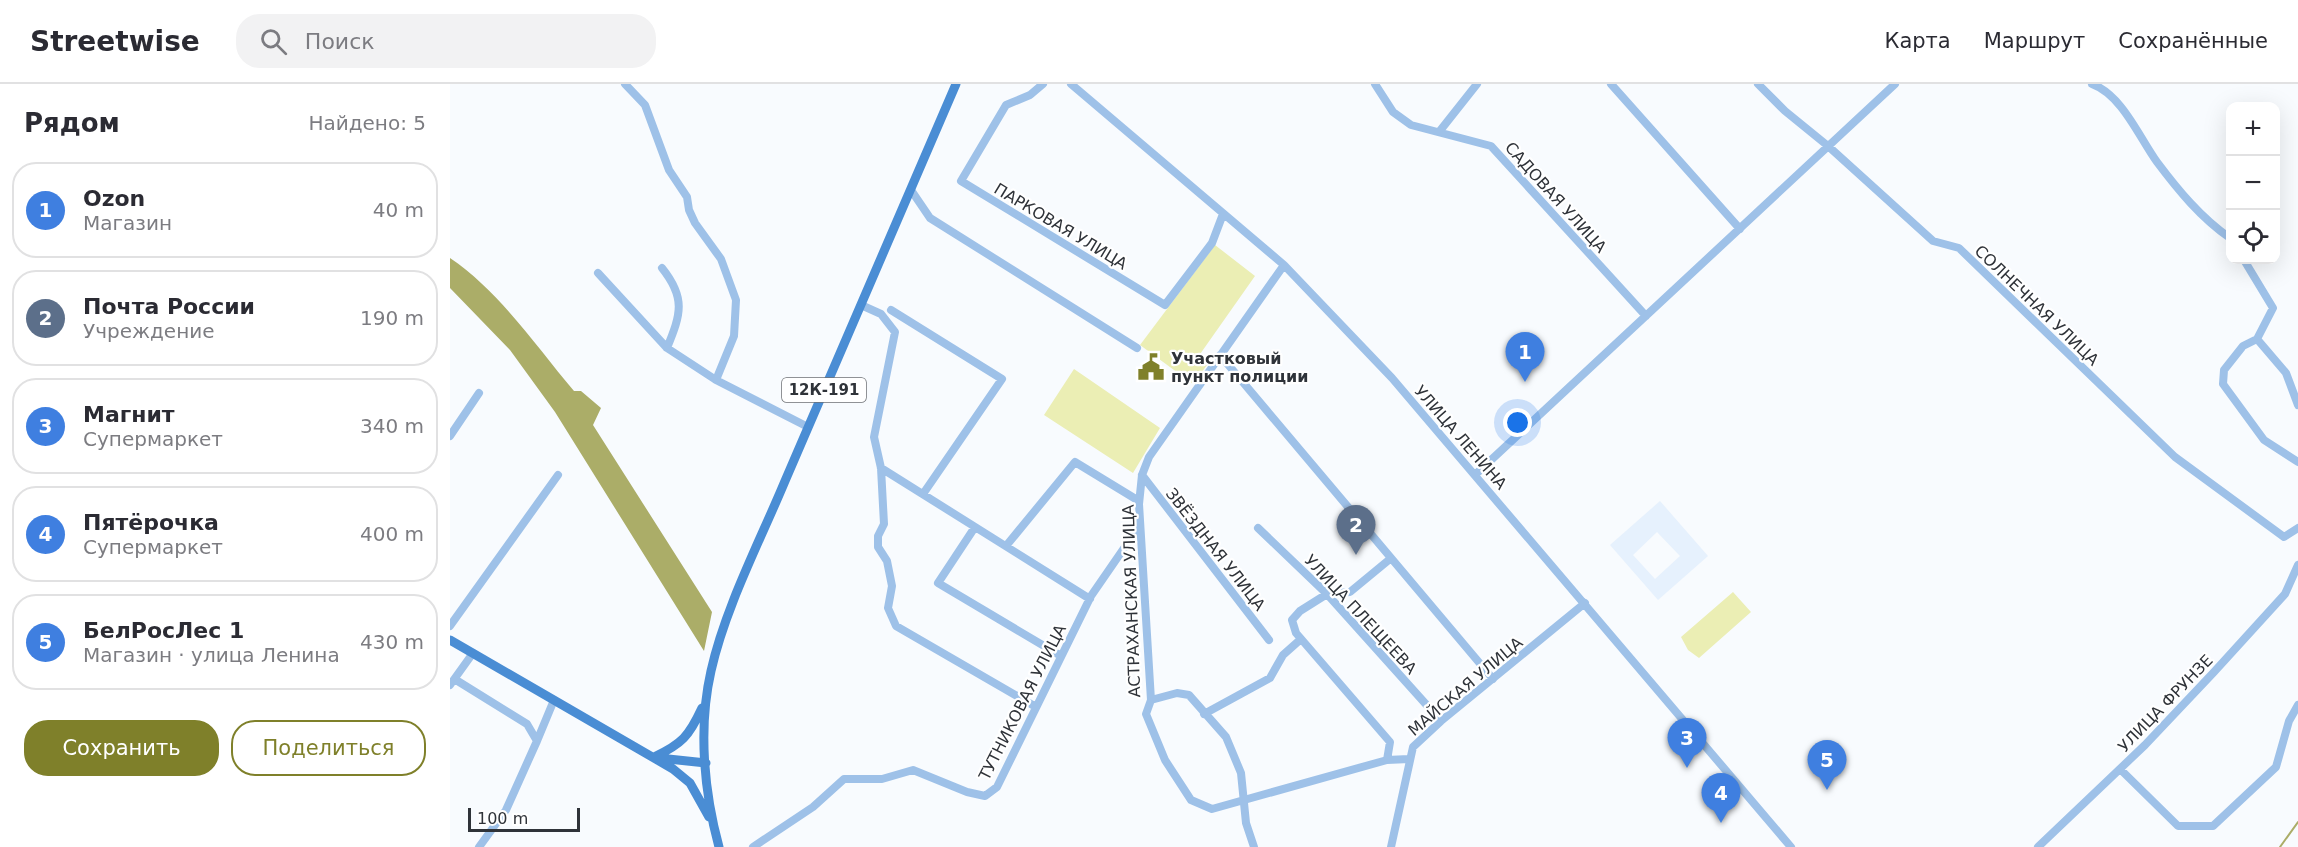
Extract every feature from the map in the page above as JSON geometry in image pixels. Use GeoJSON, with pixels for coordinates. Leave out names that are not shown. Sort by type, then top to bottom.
{"type":"FeatureCollection","features":[{"type":"Feature","properties":{"kind":"main road","name":"12К-191"},"geometry":{"type":"LineString","coordinates":[[719,847],[713,826],[706,763],[706,700],[711,670],[729,615],[956,84]]}},
{"type":"Feature","properties":{"kind":"main road"},"geometry":{"type":"LineString","coordinates":[[450,640],[654,757],[690,783],[713,826]]}},
{"type":"Feature","properties":{"kind":"main road"},"geometry":{"type":"LineString","coordinates":[[654,757],[677,746],[691,732],[706,700]]}},
{"type":"Feature","properties":{"kind":"main road"},"geometry":{"type":"LineString","coordinates":[[654,757],[706,763]]}},
{"type":"Feature","properties":{"kind":"street"},"geometry":{"type":"LineString","coordinates":[[625,84],[645,105],[669,170],[687,197],[689,210],[695,223],[721,259],[736,300],[734,336],[716,380]]}},
{"type":"Feature","properties":{"kind":"street","name":"ПАРКОВАЯ УЛИЦА"},"geometry":{"type":"LineString","coordinates":[[1043,84],[1030,95],[1006,105],[961,181],[1165,305],[1212,243],[1223,214]]}},
{"type":"Feature","properties":{"kind":"street","name":"УЛИЦА ЛЕНИНА"},"geometry":{"type":"LineString","coordinates":[[1071,84],[1284,265],[1392,378],[1791,847]]}},
{"type":"Feature","properties":{"kind":"street","name":"САДОВАЯ УЛИЦА"},"geometry":{"type":"LineString","coordinates":[[1376,84],[1393,112],[1411,125],[1491,146],[1646,316]]}},
{"type":"Feature","properties":{"kind":"street"},"geometry":{"type":"LineString","coordinates":[[1439,132],[1477,84]]}},
{"type":"Feature","properties":{"kind":"street"},"geometry":{"type":"LineString","coordinates":[[1611,84],[1740,229]]}},
{"type":"Feature","properties":{"kind":"street","name":"СОЛНЕЧНАЯ УЛИЦА"},"geometry":{"type":"LineString","coordinates":[[1758,84],[1785,111],[1828,146],[1933,241],[1959,248],[2175,457],[2284,537],[2298,528]]}},
{"type":"Feature","properties":{"kind":"street"},"geometry":{"type":"LineString","coordinates":[[1476,474],[1895,84]]}},
{"type":"Feature","properties":{"kind":"street"},"geometry":{"type":"LineString","coordinates":[[2092,84],[2118,103],[2185,198],[2226,234]]}},
{"type":"Feature","properties":{"kind":"street"},"geometry":{"type":"LineString","coordinates":[[910,190],[930,218],[1137,348]]}},
{"type":"Feature","properties":{"kind":"street"},"geometry":{"type":"LineString","coordinates":[[2246,264],[2273,308],[2258,339],[2243,346],[2224,370],[2223,384],[2264,440],[2298,462]]}},
{"type":"Feature","properties":{"kind":"street","name":"АСТРАХАНСКАЯ УЛИЦА"},"geometry":{"type":"LineString","coordinates":[[1284,265],[1149,457],[1142,475],[1139,501],[1151,700],[1146,714],[1165,760],[1191,800],[1212,809],[1387,760],[1409,759]]}},
{"type":"Feature","properties":{"kind":"street"},"geometry":{"type":"LineString","coordinates":[[662,267],[674,284],[680,303],[679,320],[668,348]]}},
{"type":"Feature","properties":{"kind":"street"},"geometry":{"type":"LineString","coordinates":[[598,273],[668,348],[716,380],[808,427]]}},
{"type":"Feature","properties":{"kind":"street"},"geometry":{"type":"LineString","coordinates":[[861,305],[881,314],[895,332],[874,437],[881,468],[884,524],[878,536],[878,547],[888,569],[892,586],[888,608],[896,626],[1036,707]]}},
{"type":"Feature","properties":{"kind":"street"},"geometry":{"type":"LineString","coordinates":[[891,310],[1002,379],[923,494]]}},
{"type":"Feature","properties":{"kind":"street"},"geometry":{"type":"LineString","coordinates":[[2258,339],[2286,373],[2298,405]]}},
{"type":"Feature","properties":{"kind":"street"},"geometry":{"type":"LineString","coordinates":[[1220,355],[1493,679]]}},
{"type":"Feature","properties":{"kind":"street"},"geometry":{"type":"LineString","coordinates":[[450,436],[479,393]]}},
{"type":"Feature","properties":{"kind":"street","name":"ЗВЁЗДНАЯ УЛИЦА"},"geometry":{"type":"LineString","coordinates":[[1006,546],[1076,462],[1139,501]]}},
{"type":"Feature","properties":{"kind":"street"},"geometry":{"type":"LineString","coordinates":[[881,468],[1090,599]]}},
{"type":"Feature","properties":{"kind":"street"},"geometry":{"type":"LineString","coordinates":[[450,626],[558,474]]}},
{"type":"Feature","properties":{"kind":"street","name":"ЗВЁЗДНАЯ УЛИЦА"},"geometry":{"type":"LineString","coordinates":[[1142,475],[1269,640]]}},
{"type":"Feature","properties":{"kind":"street","name":"ТУТНИКОВАЯ УЛИЦА"},"geometry":{"type":"LineString","coordinates":[[753,847],[813,807],[844,779],[882,779],[913,770],[967,792],[985,796],[997,786],[1090,599],[1140,525]]}},
{"type":"Feature","properties":{"kind":"street"},"geometry":{"type":"LineString","coordinates":[[975,527],[938,583],[1061,656]]}},
{"type":"Feature","properties":{"kind":"street","name":"УЛИЦА ПЛЕЩЕЕВА"},"geometry":{"type":"LineString","coordinates":[[1258,528],[1327,594],[1441,721]]}},
{"type":"Feature","properties":{"kind":"street"},"geometry":{"type":"LineString","coordinates":[[1387,760],[1390,742],[1296,633],[1292,620],[1300,611],[1327,594],[1350,592],[1390,559]]}},
{"type":"Feature","properties":{"kind":"street","name":"УЛИЦА ФРУНЗЕ"},"geometry":{"type":"LineString","coordinates":[[2038,847],[2120,769],[2284,594],[2298,565]]}},
{"type":"Feature","properties":{"kind":"street","name":"МАЙСКАЯ УЛИЦА"},"geometry":{"type":"LineString","coordinates":[[1391,847],[1413,747],[1441,721],[1585,603]]}},
{"type":"Feature","properties":{"kind":"street"},"geometry":{"type":"LineString","coordinates":[[1204,714],[1270,678],[1283,655],[1301,639]]}},
{"type":"Feature","properties":{"kind":"street"},"geometry":{"type":"LineString","coordinates":[[473,653],[453,683],[527,724],[537,741]]}},
{"type":"Feature","properties":{"kind":"street"},"geometry":{"type":"LineString","coordinates":[[1151,700],[1177,693],[1189,695],[1196,700],[1204,714],[1226,737],[1241,773],[1246,823],[1254,847]]}},
{"type":"Feature","properties":{"kind":"street"},"geometry":{"type":"LineString","coordinates":[[479,847],[506,810],[532,755],[554,700]]}},
{"type":"Feature","properties":{"kind":"street"},"geometry":{"type":"LineString","coordinates":[[2120,769],[2178,826],[2213,826],[2276,767],[2289,721],[2298,705]]}},
{"type":"Feature","properties":{"kind":"shaded area"},"geometry":{"type":"Polygon","coordinates":[[[1215,245],[1255,276],[1198,357],[1207,365],[1193,384],[1140,345],[1215,245]]]}},
{"type":"Feature","properties":{"kind":"shaded area"},"geometry":{"type":"Polygon","coordinates":[[[450,258],[501,303],[574,391],[581,391],[601,408],[593,425],[712,612],[704,651],[555,412],[510,350],[450,288],[450,258]]]}},
{"type":"Feature","properties":{"kind":"shaded area"},"geometry":{"type":"Polygon","coordinates":[[[1074,369],[1160,428],[1133,473],[1044,415],[1074,369]]]}},
{"type":"Feature","properties":{"kind":"shaded area"},"geometry":{"type":"Polygon","coordinates":[[[1660,501],[1708,556],[1658,600],[1610,545],[1660,501]],[[1657,532],[1633,555],[1655,579],[1680,556],[1657,532]]]}},
{"type":"Feature","properties":{"kind":"shaded area"},"geometry":{"type":"Polygon","coordinates":[[[1733,592],[1751,612],[1699,658],[1688,650],[1681,637],[1733,592]]]}},
{"type":"Feature","properties":{"kind":"waterway"},"geometry":{"type":"LineString","coordinates":[[2280,847],[2298,822]]}},
{"type":"Feature","properties":{"kind":"place","name":"Участковый пункт полиции"},"geometry":{"type":"Point","coordinates":[1151,367]}},
{"type":"Feature","properties":{"kind":"place","name":"Ozon"},"geometry":{"type":"Point","coordinates":[1525,382]}},
{"type":"Feature","properties":{"kind":"place","name":"Почта России"},"geometry":{"type":"Point","coordinates":[1356,555]}},
{"type":"Feature","properties":{"kind":"place","name":"Магнит"},"geometry":{"type":"Point","coordinates":[1687,768]}},
{"type":"Feature","properties":{"kind":"place","name":"БелРосЛес 1"},"geometry":{"type":"Point","coordinates":[1827,790]}},
{"type":"Feature","properties":{"kind":"place","name":"Пятёрочка"},"geometry":{"type":"Point","coordinates":[1721,823]}}]}
